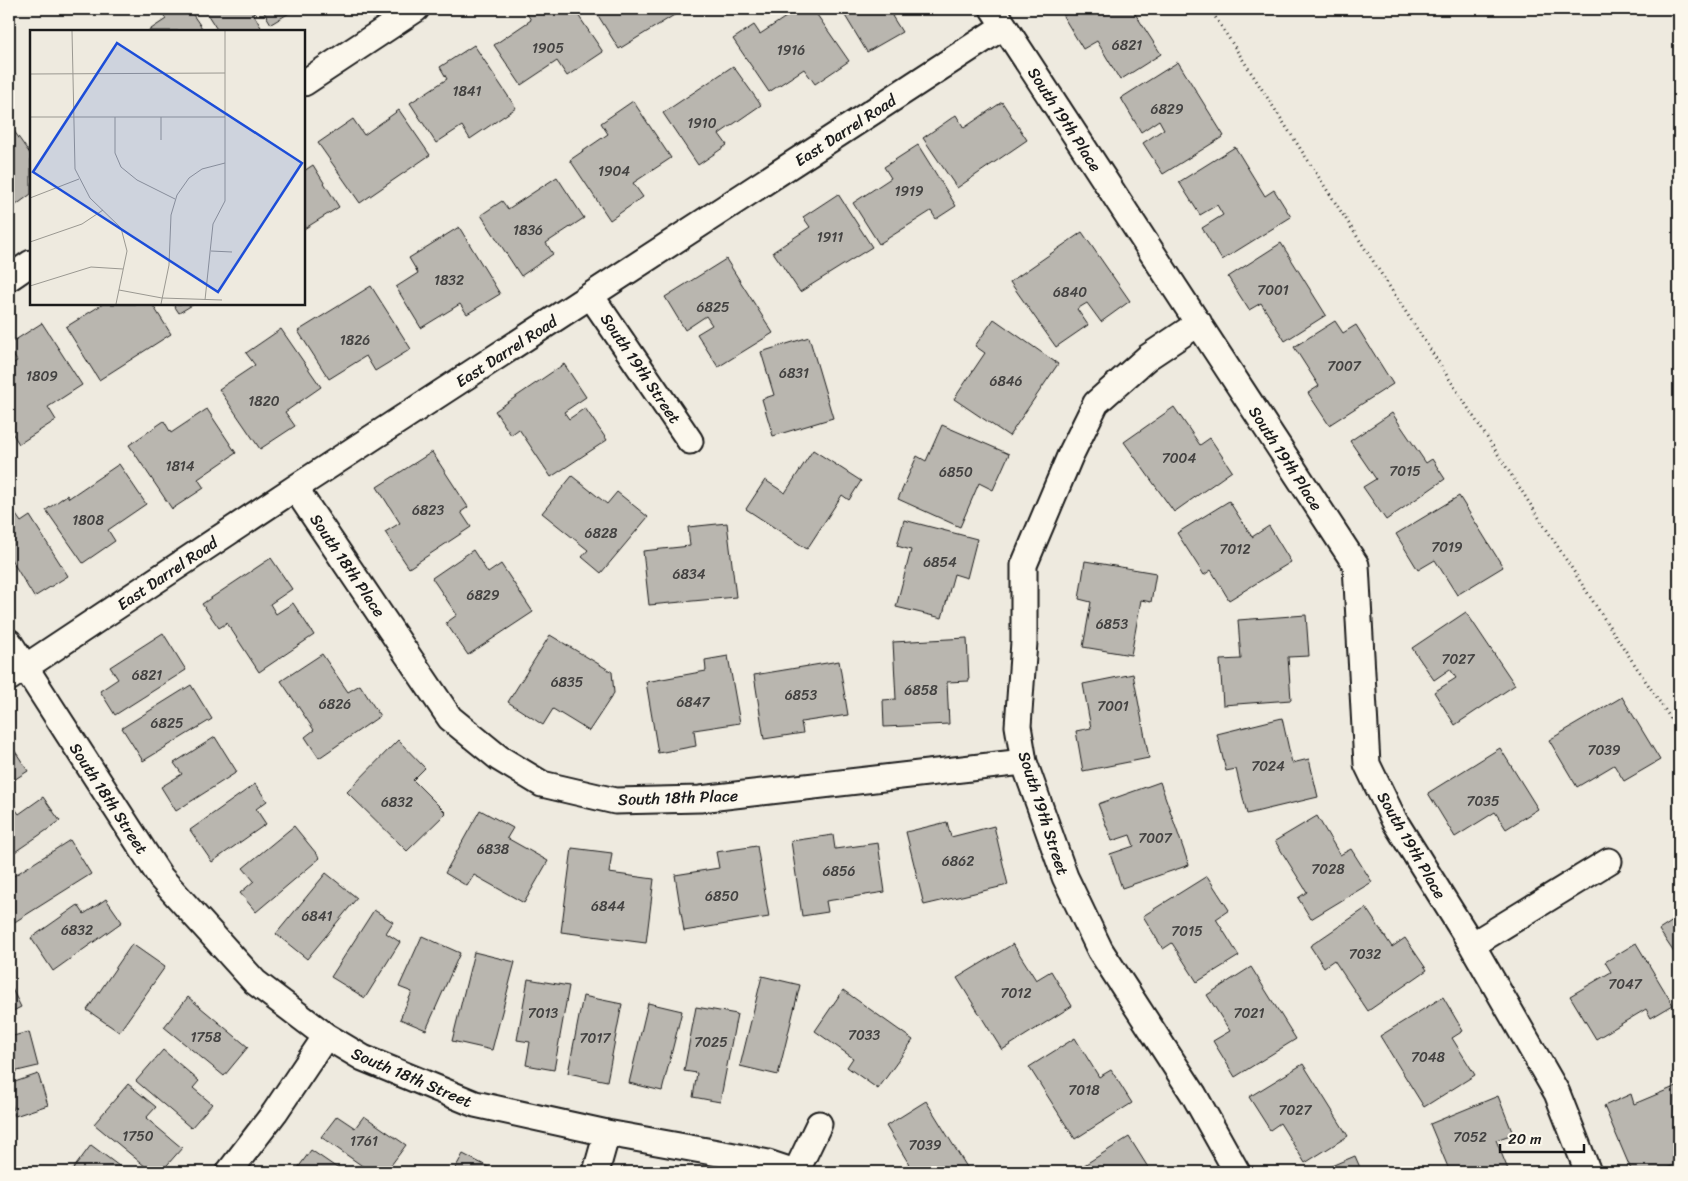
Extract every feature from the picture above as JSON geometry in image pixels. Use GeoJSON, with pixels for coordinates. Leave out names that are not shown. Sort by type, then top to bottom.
{"type":"FeatureCollection","features":[{"type":"Feature","properties":{"kind":"street"},"geometry":{"type":"LineString","coordinates":[[305,82],[416,9]]}},
{"type":"Feature","properties":{"kind":"street","name":"East Darrel Road"},"geometry":{"type":"LineString","coordinates":[[17,672],[295,488],[591,296],[999,17]]}},
{"type":"Feature","properties":{"kind":"street","name":"South 19th Place"},"geometry":{"type":"LineString","coordinates":[[999,17],[1356,566],[1367,764],[1394,820],[1472,945],[1557,1093],[1588,1172]]}},
{"type":"Feature","properties":{"kind":"street"},"geometry":{"type":"LineString","coordinates":[[9,278],[30,264]]}},
{"type":"Feature","properties":{"kind":"street","name":"South 19th Street"},"geometry":{"type":"LineString","coordinates":[[591,296],[690,441]]}},
{"type":"Feature","properties":{"kind":"street","name":"South 19th Street"},"geometry":{"type":"LineString","coordinates":[[1199,323],[1148,357],[1096,403],[1070,456],[1024,565],[1024,642],[1018,726],[1024,762],[1065,877],[1100,950],[1194,1095],[1238,1172]]}},
{"type":"Feature","properties":{"kind":"street","name":"South 18th Place"},"geometry":{"type":"LineString","coordinates":[[295,488],[450,718],[499,758],[542,784],[616,801],[700,799],[1024,762]]}},
{"type":"Feature","properties":{"kind":"street","name":"South 18th Street"},"geometry":{"type":"LineString","coordinates":[[9,642],[17,672],[161,878],[255,982],[326,1036],[363,1058],[475,1104],[607,1134],[768,1163],[796,1172],[819,1124]]}},
{"type":"Feature","properties":{"kind":"street"},"geometry":{"type":"LineString","coordinates":[[1472,945],[1609,861]]}},
{"type":"Feature","properties":{"kind":"street"},"geometry":{"type":"LineString","coordinates":[[229,1172],[275,1112],[326,1036]]}},
{"type":"Feature","properties":{"kind":"street"},"geometry":{"type":"LineString","coordinates":[[596,1172],[607,1134]]}},
{"type":"Feature","properties":{"kind":"path"},"geometry":{"type":"LineString","coordinates":[[1210,9],[1679,731]]}},
{"type":"Feature","properties":{"kind":"building"},"geometry":{"type":"Polygon","coordinates":[[[164,9],[189,9],[203,30],[150,30],[166,19],[161,11],[164,9]]]}},
{"type":"Feature","properties":{"kind":"building"},"geometry":{"type":"Polygon","coordinates":[[[204,9],[260,9],[253,13],[262,30],[217,30],[204,9]]]}},
{"type":"Feature","properties":{"kind":"building"},"geometry":{"type":"Polygon","coordinates":[[[262,9],[296,9],[271,24],[262,9]]]}},
{"type":"Feature","properties":{"kind":"building"},"geometry":{"type":"Polygon","coordinates":[[[524,9],[574,9],[603,52],[567,76],[557,61],[521,85],[494,45],[531,20],[524,9]]]}},
{"type":"Feature","properties":{"kind":"building"},"geometry":{"type":"Polygon","coordinates":[[[594,9],[684,9],[619,49],[594,9]]]}},
{"type":"Feature","properties":{"kind":"building"},"geometry":{"type":"Polygon","coordinates":[[[798,9],[813,9],[849,61],[815,84],[804,69],[769,92],[733,39],[754,25],[760,34],[798,9]]]}},
{"type":"Feature","properties":{"kind":"building"},"geometry":{"type":"Polygon","coordinates":[[[841,9],[905,9],[892,16],[902,32],[867,52],[841,9]]]}},
{"type":"Feature","properties":{"kind":"building"},"geometry":{"type":"Polygon","coordinates":[[[1074,9],[1132,9],[1161,54],[1120,80],[1097,41],[1083,49],[1063,16],[1074,9]]]}},
{"type":"Feature","properties":{"kind":"building"},"geometry":{"type":"Polygon","coordinates":[[[474,45],[516,108],[470,139],[462,126],[436,143],[410,103],[447,79],[440,67],[474,45]]]}},
{"type":"Feature","properties":{"kind":"building"},"geometry":{"type":"Polygon","coordinates":[[[1178,62],[1224,136],[1163,174],[1143,143],[1164,129],[1159,120],[1141,132],[1121,98],[1178,62]]]}},
{"type":"Feature","properties":{"kind":"building"},"geometry":{"type":"Polygon","coordinates":[[[733,66],[761,105],[719,134],[727,145],[698,165],[663,113],[733,66]]]}},
{"type":"Feature","properties":{"kind":"building"},"geometry":{"type":"Polygon","coordinates":[[[633,101],[671,158],[633,183],[643,197],[610,220],[570,160],[608,134],[601,123],[633,101]]]}},
{"type":"Feature","properties":{"kind":"building"},"geometry":{"type":"Polygon","coordinates":[[[1002,102],[1027,140],[957,188],[923,138],[956,115],[964,128],[1002,102]]]}},
{"type":"Feature","properties":{"kind":"building"},"geometry":{"type":"Polygon","coordinates":[[[399,110],[430,155],[360,203],[318,143],[353,119],[364,135],[399,110]]]}},
{"type":"Feature","properties":{"kind":"building"},"geometry":{"type":"Polygon","coordinates":[[[9,124],[30,154],[30,195],[16,205],[9,194],[9,124]]]}},
{"type":"Feature","properties":{"kind":"building"},"geometry":{"type":"Polygon","coordinates":[[[918,145],[956,206],[936,219],[931,211],[879,244],[853,203],[891,178],[884,167],[918,145]]]}},
{"type":"Feature","properties":{"kind":"building"},"geometry":{"type":"Polygon","coordinates":[[[1235,147],[1265,196],[1274,190],[1291,217],[1222,260],[1202,228],[1223,215],[1217,205],[1200,215],[1179,182],[1235,147]]]}},
{"type":"Feature","properties":{"kind":"building"},"geometry":{"type":"Polygon","coordinates":[[[313,165],[339,207],[305,228],[305,170],[313,165]]]}},
{"type":"Feature","properties":{"kind":"building"},"geometry":{"type":"Polygon","coordinates":[[[557,177],[584,218],[546,243],[553,254],[521,276],[481,215],[502,201],[508,209],[557,177]]]}},
{"type":"Feature","properties":{"kind":"building"},"geometry":{"type":"Polygon","coordinates":[[[838,194],[872,247],[800,292],[773,252],[810,227],[803,217],[838,194]]]}},
{"type":"Feature","properties":{"kind":"building"},"geometry":{"type":"Polygon","coordinates":[[[459,227],[500,294],[467,314],[460,304],[421,328],[396,287],[418,273],[409,258],[459,227]]]}},
{"type":"Feature","properties":{"kind":"building"},"geometry":{"type":"Polygon","coordinates":[[[1082,232],[1130,301],[1101,322],[1087,303],[1077,309],[1088,325],[1056,347],[1010,282],[1082,232]]]}},
{"type":"Feature","properties":{"kind":"building"},"geometry":{"type":"Polygon","coordinates":[[[1281,243],[1326,315],[1285,341],[1261,303],[1249,310],[1228,277],[1281,243]]]}},
{"type":"Feature","properties":{"kind":"building"},"geometry":{"type":"Polygon","coordinates":[[[726,259],[773,333],[718,367],[697,334],[712,325],[706,316],[685,330],[665,297],[726,259]]]}},
{"type":"Feature","properties":{"kind":"building"},"geometry":{"type":"Polygon","coordinates":[[[371,286],[411,349],[375,371],[366,356],[329,379],[298,331],[371,286]]]}},
{"type":"Feature","properties":{"kind":"building"},"geometry":{"type":"Polygon","coordinates":[[[101,305],[153,305],[171,334],[99,380],[66,327],[101,305]]]}},
{"type":"Feature","properties":{"kind":"building"},"geometry":{"type":"Polygon","coordinates":[[[174,305],[192,305],[179,313],[174,305]]]}},
{"type":"Feature","properties":{"kind":"building"},"geometry":{"type":"Polygon","coordinates":[[[994,319],[1058,364],[1009,436],[954,399],[985,353],[975,346],[994,319]]]}},
{"type":"Feature","properties":{"kind":"building"},"geometry":{"type":"Polygon","coordinates":[[[1335,321],[1343,333],[1356,325],[1393,384],[1329,425],[1308,393],[1319,386],[1294,347],[1335,321]]]}},
{"type":"Feature","properties":{"kind":"building"},"geometry":{"type":"Polygon","coordinates":[[[42,323],[82,385],[48,407],[56,420],[19,444],[9,428],[9,366],[17,361],[9,349],[9,344],[42,323]]]}},
{"type":"Feature","properties":{"kind":"building"},"geometry":{"type":"Polygon","coordinates":[[[281,329],[321,387],[285,412],[295,426],[260,449],[219,389],[255,365],[246,353],[281,329]]]}},
{"type":"Feature","properties":{"kind":"building"},"geometry":{"type":"Polygon","coordinates":[[[809,337],[833,418],[773,436],[762,399],[774,395],[761,352],[809,337]]]}},
{"type":"Feature","properties":{"kind":"building"},"geometry":{"type":"Polygon","coordinates":[[[564,364],[586,397],[564,412],[569,419],[585,408],[607,440],[551,477],[519,429],[511,435],[495,411],[564,364]]]}},
{"type":"Feature","properties":{"kind":"building"},"geometry":{"type":"Polygon","coordinates":[[[1174,407],[1200,445],[1210,438],[1232,471],[1174,512],[1124,442],[1174,407]]]}},
{"type":"Feature","properties":{"kind":"building"},"geometry":{"type":"Polygon","coordinates":[[[207,409],[236,453],[198,479],[204,488],[172,509],[129,445],[164,421],[171,433],[207,409]]]}},
{"type":"Feature","properties":{"kind":"building"},"geometry":{"type":"Polygon","coordinates":[[[1392,413],[1426,463],[1432,459],[1445,479],[1386,520],[1363,487],[1376,479],[1350,441],[1392,413]]]}},
{"type":"Feature","properties":{"kind":"building"},"geometry":{"type":"Polygon","coordinates":[[[942,425],[1009,454],[993,490],[979,483],[960,527],[898,499],[917,456],[926,461],[942,425]]]}},
{"type":"Feature","properties":{"kind":"building"},"geometry":{"type":"Polygon","coordinates":[[[813,450],[861,481],[849,500],[842,495],[807,549],[746,509],[765,480],[785,493],[813,450]]]}},
{"type":"Feature","properties":{"kind":"building"},"geometry":{"type":"Polygon","coordinates":[[[432,452],[468,507],[461,512],[471,527],[409,568],[385,532],[400,523],[377,487],[432,452]]]}},
{"type":"Feature","properties":{"kind":"building"},"geometry":{"type":"Polygon","coordinates":[[[119,464],[146,504],[108,530],[115,541],[83,563],[46,510],[67,495],[69,498],[119,464]]]}},
{"type":"Feature","properties":{"kind":"building"},"geometry":{"type":"Polygon","coordinates":[[[572,476],[607,504],[617,492],[648,517],[601,573],[582,557],[588,550],[542,513],[572,476]]]}},
{"type":"Feature","properties":{"kind":"building"},"geometry":{"type":"Polygon","coordinates":[[[1459,496],[1503,567],[1457,595],[1435,560],[1418,570],[1396,534],[1459,496]]]}},
{"type":"Feature","properties":{"kind":"building"},"geometry":{"type":"Polygon","coordinates":[[[1229,501],[1252,537],[1269,526],[1291,562],[1229,600],[1211,570],[1204,575],[1177,533],[1229,501]]]}},
{"type":"Feature","properties":{"kind":"building"},"geometry":{"type":"Polygon","coordinates":[[[14,512],[21,522],[30,516],[68,576],[34,597],[9,556],[9,516],[14,512]]]}},
{"type":"Feature","properties":{"kind":"building"},"geometry":{"type":"Polygon","coordinates":[[[904,520],[977,539],[967,578],[954,574],[942,618],[896,607],[911,550],[897,546],[904,520]]]}},
{"type":"Feature","properties":{"kind":"building"},"geometry":{"type":"Polygon","coordinates":[[[727,523],[736,597],[649,605],[643,551],[690,546],[688,527],[727,523]]]}},
{"type":"Feature","properties":{"kind":"building"},"geometry":{"type":"Polygon","coordinates":[[[473,550],[488,573],[501,564],[533,612],[468,655],[446,623],[457,615],[432,578],[473,550]]]}},
{"type":"Feature","properties":{"kind":"building"},"geometry":{"type":"Polygon","coordinates":[[[271,558],[292,589],[270,604],[276,614],[293,603],[314,635],[259,672],[227,623],[219,628],[202,604],[271,558]]]}},
{"type":"Feature","properties":{"kind":"building"},"geometry":{"type":"Polygon","coordinates":[[[1085,561],[1156,573],[1151,602],[1141,600],[1131,655],[1083,647],[1091,602],[1079,599],[1085,561]]]}},
{"type":"Feature","properties":{"kind":"building"},"geometry":{"type":"Polygon","coordinates":[[[1466,612],[1515,685],[1455,725],[1434,692],[1456,678],[1450,669],[1434,680],[1412,648],[1466,612]]]}},
{"type":"Feature","properties":{"kind":"building"},"geometry":{"type":"Polygon","coordinates":[[[1306,615],[1309,656],[1288,657],[1291,700],[1223,705],[1220,660],[1241,659],[1238,620],[1306,615]]]}},
{"type":"Feature","properties":{"kind":"building"},"geometry":{"type":"Polygon","coordinates":[[[163,633],[186,670],[115,715],[100,691],[118,679],[110,667],[163,633]]]}},
{"type":"Feature","properties":{"kind":"building"},"geometry":{"type":"Polygon","coordinates":[[[550,635],[612,672],[614,693],[589,731],[553,709],[543,725],[508,702],[550,635]]]}},
{"type":"Feature","properties":{"kind":"building"},"geometry":{"type":"Polygon","coordinates":[[[967,638],[969,681],[947,682],[949,724],[884,727],[883,700],[896,699],[893,642],[967,638]]]}},
{"type":"Feature","properties":{"kind":"building"},"geometry":{"type":"Polygon","coordinates":[[[322,654],[348,692],[360,685],[380,716],[319,758],[305,737],[314,730],[281,681],[322,654]]]}},
{"type":"Feature","properties":{"kind":"building"},"geometry":{"type":"Polygon","coordinates":[[[728,656],[740,723],[694,730],[696,746],[658,753],[646,682],[706,671],[705,660],[728,656]]]}},
{"type":"Feature","properties":{"kind":"building"},"geometry":{"type":"Polygon","coordinates":[[[839,661],[848,715],[801,722],[803,733],[764,739],[754,675],[839,661]]]}},
{"type":"Feature","properties":{"kind":"building"},"geometry":{"type":"Polygon","coordinates":[[[1133,674],[1149,758],[1083,771],[1076,731],[1091,728],[1083,684],[1133,674]]]}},
{"type":"Feature","properties":{"kind":"building"},"geometry":{"type":"Polygon","coordinates":[[[191,685],[212,719],[143,761],[122,728],[191,685]]]}},
{"type":"Feature","properties":{"kind":"building"},"geometry":{"type":"Polygon","coordinates":[[[1622,697],[1660,760],[1624,781],[1614,765],[1577,787],[1549,740],[1622,697]]]}},
{"type":"Feature","properties":{"kind":"building"},"geometry":{"type":"Polygon","coordinates":[[[1282,718],[1292,763],[1309,759],[1318,797],[1247,814],[1236,769],[1226,771],[1217,734],[1282,718]]]}},
{"type":"Feature","properties":{"kind":"building"},"geometry":{"type":"Polygon","coordinates":[[[215,737],[237,772],[176,811],[161,787],[182,774],[174,763],[215,737]]]}},
{"type":"Feature","properties":{"kind":"building"},"geometry":{"type":"Polygon","coordinates":[[[398,740],[425,768],[413,780],[446,813],[407,851],[347,792],[398,740]]]}},
{"type":"Feature","properties":{"kind":"building"},"geometry":{"type":"Polygon","coordinates":[[[11,745],[28,771],[9,783],[9,746],[11,745]]]}},
{"type":"Feature","properties":{"kind":"building"},"geometry":{"type":"Polygon","coordinates":[[[1500,748],[1538,809],[1506,829],[1495,812],[1455,837],[1428,793],[1500,748]]]}},
{"type":"Feature","properties":{"kind":"building"},"geometry":{"type":"Polygon","coordinates":[[[1160,782],[1189,865],[1122,888],[1110,854],[1134,846],[1130,835],[1112,841],[1098,804],[1160,782]]]}},
{"type":"Feature","properties":{"kind":"building"},"geometry":{"type":"Polygon","coordinates":[[[255,784],[267,801],[256,809],[266,824],[212,862],[190,830],[255,784]]]}},
{"type":"Feature","properties":{"kind":"building"},"geometry":{"type":"Polygon","coordinates":[[[43,797],[60,821],[9,856],[9,804],[11,803],[19,814],[43,797]]]}},
{"type":"Feature","properties":{"kind":"building"},"geometry":{"type":"Polygon","coordinates":[[[480,810],[513,828],[507,838],[548,861],[524,903],[474,875],[467,886],[445,873],[480,810]]]}},
{"type":"Feature","properties":{"kind":"building"},"geometry":{"type":"Polygon","coordinates":[[[1317,816],[1340,855],[1351,849],[1372,882],[1311,919],[1298,898],[1307,892],[1275,841],[1317,816]]]}},
{"type":"Feature","properties":{"kind":"building"},"geometry":{"type":"Polygon","coordinates":[[[947,822],[951,837],[994,826],[1008,885],[924,905],[906,832],[947,822]]]}},
{"type":"Feature","properties":{"kind":"building"},"geometry":{"type":"Polygon","coordinates":[[[294,826],[320,858],[256,912],[240,893],[254,881],[243,868],[294,826]]]}},
{"type":"Feature","properties":{"kind":"building"},"geometry":{"type":"Polygon","coordinates":[[[833,835],[835,849],[878,843],[885,892],[826,901],[828,912],[802,916],[791,841],[833,835]]]}},
{"type":"Feature","properties":{"kind":"building"},"geometry":{"type":"Polygon","coordinates":[[[70,840],[91,874],[13,923],[9,916],[9,879],[70,840]]]}},
{"type":"Feature","properties":{"kind":"building"},"geometry":{"type":"Polygon","coordinates":[[[757,846],[769,917],[684,931],[675,875],[719,868],[716,852],[757,846]]]}},
{"type":"Feature","properties":{"kind":"building"},"geometry":{"type":"Polygon","coordinates":[[[572,848],[612,853],[609,873],[654,879],[646,943],[561,932],[572,848]]]}},
{"type":"Feature","properties":{"kind":"building"},"geometry":{"type":"Polygon","coordinates":[[[326,873],[357,898],[307,959],[276,934],[326,873]]]}},
{"type":"Feature","properties":{"kind":"building"},"geometry":{"type":"Polygon","coordinates":[[[1207,876],[1229,910],[1216,919],[1239,956],[1197,982],[1172,943],[1163,949],[1143,916],[1207,876]]]}},
{"type":"Feature","properties":{"kind":"building"},"geometry":{"type":"Polygon","coordinates":[[[106,899],[122,922],[53,971],[31,938],[78,905],[84,914],[106,899]]]}},
{"type":"Feature","properties":{"kind":"building"},"geometry":{"type":"Polygon","coordinates":[[[1366,908],[1392,947],[1405,938],[1427,970],[1368,1011],[1334,960],[1324,967],[1310,946],[1366,908]]]}},
{"type":"Feature","properties":{"kind":"building"},"geometry":{"type":"Polygon","coordinates":[[[374,910],[393,922],[386,933],[400,942],[365,998],[331,977],[374,910]]]}},
{"type":"Feature","properties":{"kind":"building"},"geometry":{"type":"Polygon","coordinates":[[[1679,917],[1679,960],[1659,930],[1679,917]]]}},
{"type":"Feature","properties":{"kind":"building"},"geometry":{"type":"Polygon","coordinates":[[[422,936],[460,953],[426,1030],[400,1019],[412,992],[399,987],[422,936]]]}},
{"type":"Feature","properties":{"kind":"building"},"geometry":{"type":"Polygon","coordinates":[[[1636,943],[1673,1005],[1651,1018],[1646,1009],[1596,1039],[1570,996],[1611,972],[1605,962],[1636,943]]]}},
{"type":"Feature","properties":{"kind":"building"},"geometry":{"type":"Polygon","coordinates":[[[132,944],[165,967],[119,1032],[87,1010],[132,944]]]}},
{"type":"Feature","properties":{"kind":"building"},"geometry":{"type":"Polygon","coordinates":[[[1013,944],[1036,980],[1051,971],[1072,1006],[1002,1050],[957,978],[1013,944]]]}},
{"type":"Feature","properties":{"kind":"building"},"geometry":{"type":"Polygon","coordinates":[[[474,952],[515,962],[492,1050],[452,1041],[474,952]]]}},
{"type":"Feature","properties":{"kind":"building"},"geometry":{"type":"Polygon","coordinates":[[[1251,967],[1296,1039],[1235,1077],[1213,1041],[1230,1031],[1207,995],[1251,967]]]}},
{"type":"Feature","properties":{"kind":"building"},"geometry":{"type":"Polygon","coordinates":[[[762,976],[800,985],[778,1075],[740,1066],[762,976]]]}},
{"type":"Feature","properties":{"kind":"building"},"geometry":{"type":"Polygon","coordinates":[[[528,979],[569,986],[554,1070],[526,1065],[530,1042],[517,1040],[528,979]]]}},
{"type":"Feature","properties":{"kind":"building"},"geometry":{"type":"Polygon","coordinates":[[[9,983],[21,1007],[9,1013],[9,983]]]}},
{"type":"Feature","properties":{"kind":"building"},"geometry":{"type":"Polygon","coordinates":[[[843,990],[913,1040],[878,1089],[847,1067],[853,1058],[815,1031],[843,990]]]}},
{"type":"Feature","properties":{"kind":"building"},"geometry":{"type":"Polygon","coordinates":[[[583,996],[622,1004],[607,1081],[568,1073],[583,996]]]}},
{"type":"Feature","properties":{"kind":"building"},"geometry":{"type":"Polygon","coordinates":[[[188,997],[248,1047],[224,1076],[164,1027],[188,997]]]}},
{"type":"Feature","properties":{"kind":"building"},"geometry":{"type":"Polygon","coordinates":[[[1443,997],[1463,1031],[1452,1038],[1475,1075],[1424,1107],[1380,1036],[1443,997]]]}},
{"type":"Feature","properties":{"kind":"building"},"geometry":{"type":"Polygon","coordinates":[[[648,1003],[682,1011],[662,1091],[629,1083],[648,1003]]]}},
{"type":"Feature","properties":{"kind":"building"},"geometry":{"type":"Polygon","coordinates":[[[696,1007],[737,1014],[720,1102],[693,1097],[697,1073],[684,1071],[696,1007]]]}},
{"type":"Feature","properties":{"kind":"building"},"geometry":{"type":"Polygon","coordinates":[[[29,1032],[38,1066],[9,1073],[9,1037],[29,1032]]]}},
{"type":"Feature","properties":{"kind":"building"},"geometry":{"type":"Polygon","coordinates":[[[1075,1038],[1099,1077],[1111,1070],[1132,1103],[1075,1139],[1029,1067],[1075,1038]]]}},
{"type":"Feature","properties":{"kind":"building"},"geometry":{"type":"Polygon","coordinates":[[[163,1050],[199,1081],[193,1088],[212,1104],[191,1128],[136,1081],[163,1050]]]}},
{"type":"Feature","properties":{"kind":"building"},"geometry":{"type":"Polygon","coordinates":[[[1303,1064],[1348,1136],[1305,1163],[1280,1123],[1270,1130],[1249,1097],[1303,1064]]]}},
{"type":"Feature","properties":{"kind":"building"},"geometry":{"type":"Polygon","coordinates":[[[38,1074],[48,1105],[15,1116],[9,1096],[9,1084],[38,1074]]]}},
{"type":"Feature","properties":{"kind":"building"},"geometry":{"type":"Polygon","coordinates":[[[128,1084],[156,1107],[146,1118],[182,1148],[161,1172],[152,1172],[94,1124],[128,1084]]]}},
{"type":"Feature","properties":{"kind":"building"},"geometry":{"type":"Polygon","coordinates":[[[1679,1085],[1679,1157],[1673,1160],[1674,1165],[1657,1172],[1632,1172],[1604,1106],[1631,1094],[1634,1104],[1679,1085]]]}},
{"type":"Feature","properties":{"kind":"building"},"geometry":{"type":"Polygon","coordinates":[[[1498,1096],[1513,1134],[1496,1140],[1509,1172],[1450,1172],[1430,1124],[1498,1096]]]}},
{"type":"Feature","properties":{"kind":"building"},"geometry":{"type":"Polygon","coordinates":[[[926,1101],[970,1172],[897,1171],[909,1164],[886,1126],[926,1101]]]}},
{"type":"Feature","properties":{"kind":"building"},"geometry":{"type":"Polygon","coordinates":[[[337,1116],[355,1128],[364,1116],[406,1145],[386,1172],[371,1172],[321,1137],[337,1116]]]}},
{"type":"Feature","properties":{"kind":"building"},"geometry":{"type":"Polygon","coordinates":[[[1129,1137],[1151,1172],[1073,1172],[1129,1137]]]}},
{"type":"Feature","properties":{"kind":"building"},"geometry":{"type":"Polygon","coordinates":[[[91,1145],[127,1172],[71,1172],[91,1145]]]}},
{"type":"Feature","properties":{"kind":"building"},"geometry":{"type":"Polygon","coordinates":[[[311,1150],[343,1172],[295,1172],[311,1150]]]}},
{"type":"Feature","properties":{"kind":"building"},"geometry":{"type":"Polygon","coordinates":[[[463,1154],[498,1172],[453,1172],[463,1154]]]}},
{"type":"Feature","properties":{"kind":"building"},"geometry":{"type":"Polygon","coordinates":[[[1355,1156],[1362,1172],[1317,1172],[1355,1156]]]}},
{"type":"Feature","properties":{"kind":"building"},"geometry":{"type":"Polygon","coordinates":[[[1168,1165],[1173,1172],[1157,1172],[1168,1165]]]}}]}
